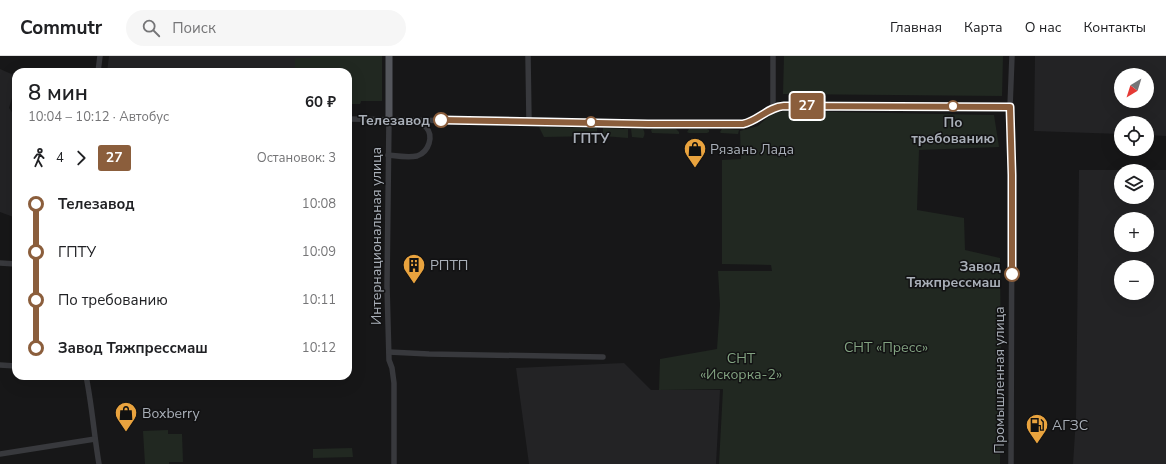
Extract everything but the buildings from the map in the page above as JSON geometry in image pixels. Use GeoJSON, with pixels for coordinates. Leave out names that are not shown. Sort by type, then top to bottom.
{"type":"FeatureCollection","features":[{"type":"Feature","properties":{"kind":"main road","name":"Интернациональная улица"},"geometry":{"type":"LineString","coordinates":[[389,56],[389,119]]}},
{"type":"Feature","properties":{"kind":"street"},"geometry":{"type":"LineString","coordinates":[[98,68],[100,56]]}},
{"type":"Feature","properties":{"kind":"street"},"geometry":{"type":"LineString","coordinates":[[528,56],[529,121]]}},
{"type":"Feature","properties":{"kind":"street"},"geometry":{"type":"LineString","coordinates":[[773,56],[773,108]]}},
{"type":"Feature","properties":{"kind":"street","name":"Промышленная улица"},"geometry":{"type":"LineString","coordinates":[[1011,464],[1012,175],[1010,107],[1012,56]]}},
{"type":"Feature","properties":{"kind":"street"},"geometry":{"type":"LineString","coordinates":[[352,118],[648,124],[743,124],[753,121],[773,108],[784,106],[1010,107]]}},
{"type":"Feature","properties":{"kind":"street","name":"Интернациональная улица"},"geometry":{"type":"LineString","coordinates":[[389,119],[387,286],[389,352],[394,383],[394,464]]}},
{"type":"Feature","properties":{"kind":"street"},"geometry":{"type":"LineString","coordinates":[[388,155],[418,155],[427,148],[430,139],[428,131],[422,124],[415,120]]}},
{"type":"Feature","properties":{"kind":"street"},"geometry":{"type":"LineString","coordinates":[[428,131],[430,126],[437,120]]}},
{"type":"Feature","properties":{"kind":"street"},"geometry":{"type":"LineString","coordinates":[[0,263],[12,264]]}},
{"type":"Feature","properties":{"kind":"street"},"geometry":{"type":"LineString","coordinates":[[389,352],[603,357]]}},
{"type":"Feature","properties":{"kind":"street"},"geometry":{"type":"LineString","coordinates":[[0,365],[12,366]]}},
{"type":"Feature","properties":{"kind":"street"},"geometry":{"type":"LineString","coordinates":[[87,380],[99,464]]}},
{"type":"Feature","properties":{"kind":"street"},"geometry":{"type":"LineString","coordinates":[[0,454],[95,439]]}},
{"type":"Feature","properties":{"kind":"shaded area"},"geometry":{"type":"Polygon","coordinates":[[[109,56],[382,56],[382,101],[361,101],[360,104],[352,104],[352,68],[108,68],[109,56]]]}},
{"type":"Feature","properties":{"kind":"shaded area"},"geometry":{"type":"Polygon","coordinates":[[[1035,56],[1166,56],[1166,136],[1154,135],[1154,116],[1114,116],[1114,134],[1034,131],[1035,56]]]}},
{"type":"Feature","properties":{"kind":"shaded area"},"geometry":{"type":"Polygon","coordinates":[[[0,69],[12,74],[12,98],[9,108],[12,112],[12,216],[0,212],[0,69]]]}},
{"type":"Feature","properties":{"kind":"shaded area"},"geometry":{"type":"Polygon","coordinates":[[[1079,170],[1114,170],[1114,204],[1154,204],[1154,170],[1166,170],[1166,464],[1073,464],[1076,418],[1079,170]]]}},
{"type":"Feature","properties":{"kind":"shaded area"},"geometry":{"type":"Polygon","coordinates":[[[624,363],[651,390],[720,390],[716,464],[529,464],[516,368],[624,363]]]}},
{"type":"Feature","properties":{"kind":"green space"},"geometry":{"type":"Polygon","coordinates":[[[311,56],[382,56],[382,101],[361,101],[360,104],[352,104],[352,68],[295,68],[295,58],[311,58],[311,56]]]}},
{"type":"Feature","properties":{"kind":"green space"},"geometry":{"type":"Polygon","coordinates":[[[784,56],[1003,56],[1002,96],[783,94],[784,56]]]}},
{"type":"Feature","properties":{"kind":"green space","name":"СНТ «Пресс»"},"geometry":{"type":"Polygon","coordinates":[[[784,111],[994,115],[999,147],[919,150],[917,210],[964,218],[965,250],[1000,258],[1000,464],[719,464],[723,389],[659,390],[660,359],[717,349],[720,305],[718,271],[772,271],[771,265],[722,264],[722,160],[741,159],[740,131],[758,126],[768,117],[775,113],[784,111]]]}},
{"type":"Feature","properties":{"kind":"green space"},"geometry":{"type":"Polygon","coordinates":[[[539,127],[597,128],[597,136],[544,137],[539,127]]]}},
{"type":"Feature","properties":{"kind":"green space"},"geometry":{"type":"Polygon","coordinates":[[[603,128],[628,129],[628,138],[603,136],[603,128]]]}},
{"type":"Feature","properties":{"kind":"green space"},"geometry":{"type":"Polygon","coordinates":[[[654,128],[676,129],[679,134],[652,133],[651,130],[654,128]]]}},
{"type":"Feature","properties":{"kind":"green space"},"geometry":{"type":"Polygon","coordinates":[[[631,129],[643,129],[643,138],[632,137],[631,129]]]}},
{"type":"Feature","properties":{"kind":"green space"},"geometry":{"type":"Polygon","coordinates":[[[689,129],[707,129],[709,132],[689,133],[687,132],[689,129]]]}},
{"type":"Feature","properties":{"kind":"green space"},"geometry":{"type":"Polygon","coordinates":[[[722,129],[739,130],[738,134],[721,133],[720,132],[722,129]]]}},
{"type":"Feature","properties":{"kind":"green space"},"geometry":{"type":"Polygon","coordinates":[[[168,430],[168,434],[182,434],[183,462],[169,462],[169,464],[145,464],[143,431],[168,430]]]}},
{"type":"Feature","properties":{"kind":"green space"},"geometry":{"type":"Polygon","coordinates":[[[352,448],[353,457],[313,458],[313,449],[352,448]]]}},
{"type":"Feature","properties":{"kind":"bus line","name":"27"},"geometry":{"type":"LineString","coordinates":[[441,120],[648,124],[743,124],[753,121],[773,108],[780,106],[1010,107],[1012,274]]}},
{"type":"Feature","properties":{"kind":"place","name":"По требованию"},"geometry":{"type":"Point","coordinates":[953,106]}},
{"type":"Feature","properties":{"kind":"place","name":"Телезавод"},"geometry":{"type":"Point","coordinates":[441,120]}},
{"type":"Feature","properties":{"kind":"place","name":"ГПТУ"},"geometry":{"type":"Point","coordinates":[591,122]}},
{"type":"Feature","properties":{"kind":"place","name":"Рязань Лада"},"geometry":{"type":"Point","coordinates":[695,168]}},
{"type":"Feature","properties":{"kind":"place","name":"Завод Тяжпрессмаш"},"geometry":{"type":"Point","coordinates":[1012,274]}},
{"type":"Feature","properties":{"kind":"place","name":"РПТП"},"geometry":{"type":"Point","coordinates":[414,284]}},
{"type":"Feature","properties":{"kind":"place","name":"Boxberry"},"geometry":{"type":"Point","coordinates":[126,432]}},
{"type":"Feature","properties":{"kind":"place","name":"АГЗС"},"geometry":{"type":"Point","coordinates":[1037,444]}},
{"type":"Feature","properties":{"kind":"park label","name":"СНТ «Искорка-2»"},"geometry":{"type":"Point","coordinates":[741,366]}}]}
